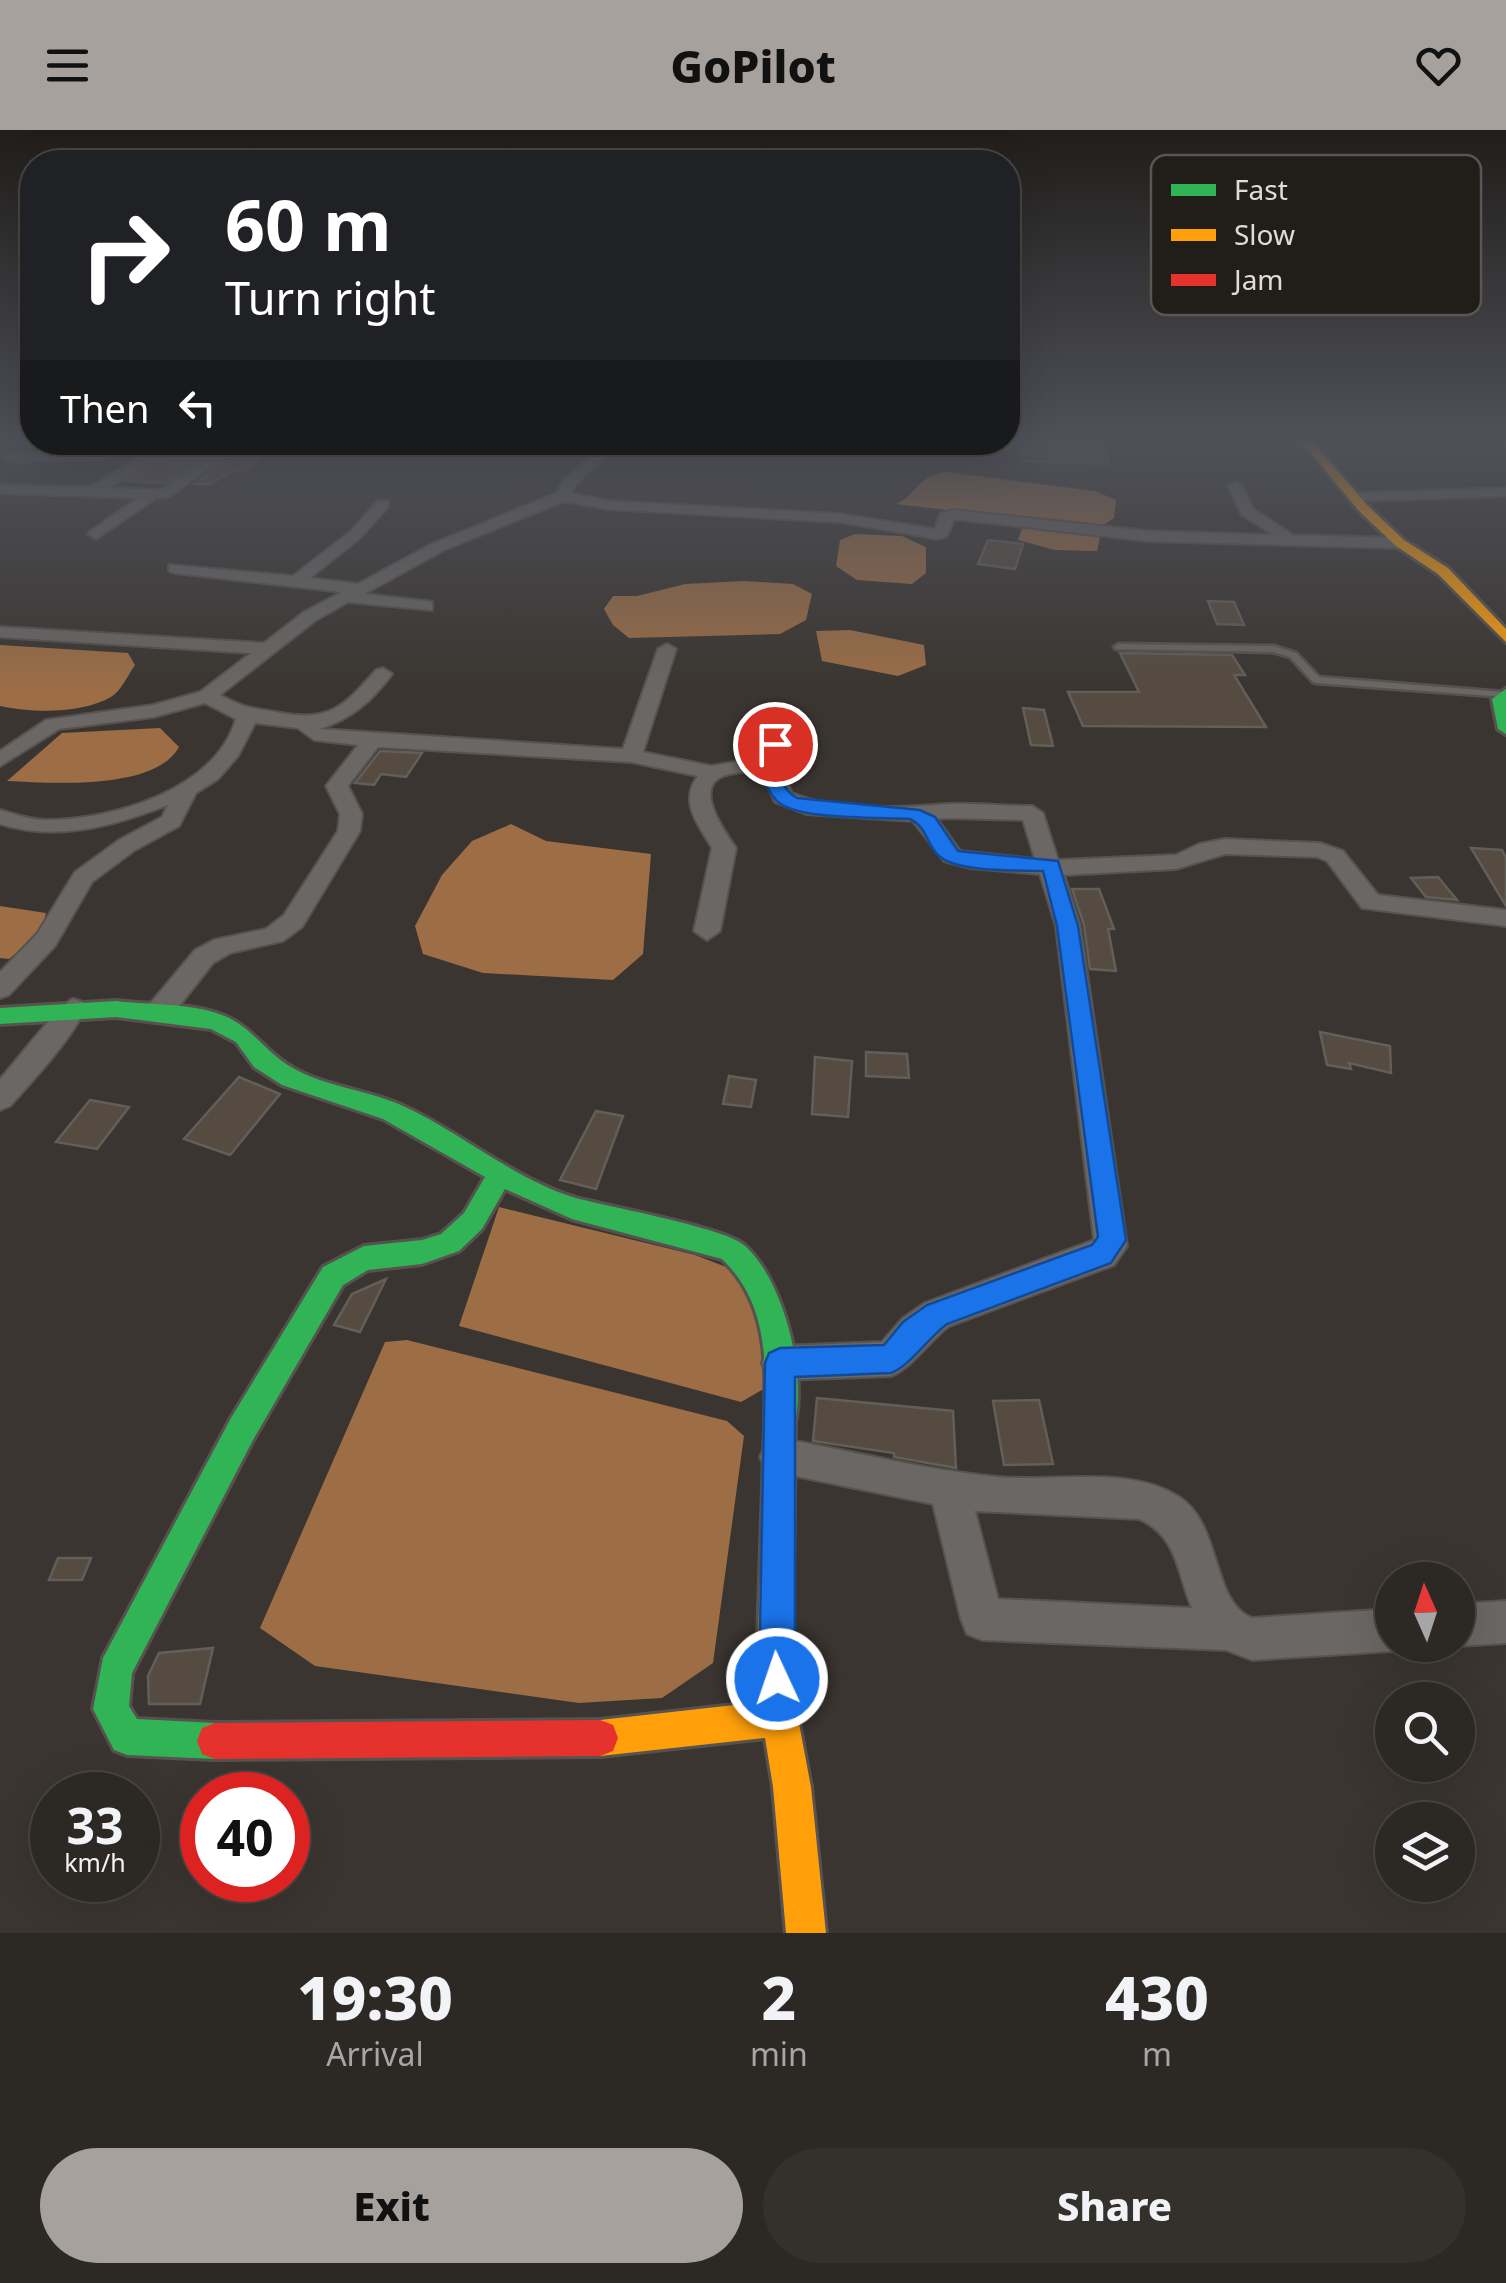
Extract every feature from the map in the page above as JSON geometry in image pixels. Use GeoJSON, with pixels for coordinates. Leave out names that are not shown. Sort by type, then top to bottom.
{"type":"FeatureCollection","features":[{"type":"Feature","properties":{"kind":"street"},"geometry":{"type":"LineString","coordinates":[[96,534],[110,524]]}},
{"type":"Feature","properties":{"kind":"street"},"geometry":{"type":"LineString","coordinates":[[298,579],[365,524]]}},
{"type":"Feature","properties":{"kind":"street"},"geometry":{"type":"LineString","coordinates":[[0,760],[54,724],[154,710],[206,696],[264,648],[354,593],[438,547],[494,524]]}},
{"type":"Feature","properties":{"kind":"street"},"geometry":{"type":"LineString","coordinates":[[878,524],[938,534],[944,524]]}},
{"type":"Feature","properties":{"kind":"street"},"geometry":{"type":"LineString","coordinates":[[1037,524],[1135,536],[1400,542]]}},
{"type":"Feature","properties":{"kind":"street"},"geometry":{"type":"LineString","coordinates":[[1271,524],[1292,542]]}},
{"type":"Feature","properties":{"kind":"street"},"geometry":{"type":"LineString","coordinates":[[1382,524],[1400,542],[1443,571],[1506,638]]}},
{"type":"Feature","properties":{"kind":"street"},"geometry":{"type":"LineString","coordinates":[[175,568],[298,579],[426,606]]}},
{"type":"Feature","properties":{"kind":"street"},"geometry":{"type":"LineString","coordinates":[[0,632],[264,648]]}},
{"type":"Feature","properties":{"kind":"street"},"geometry":{"type":"LineString","coordinates":[[630,756],[667,649]]}},
{"type":"Feature","properties":{"kind":"street"},"geometry":{"type":"LineString","coordinates":[[206,696],[247,717],[269,715],[304,723],[338,718],[384,674]]}},
{"type":"Feature","properties":{"kind":"street"},"geometry":{"type":"LineString","coordinates":[[1505,695],[1500,706],[1506,729]]}},
{"type":"Feature","properties":{"kind":"street"},"geometry":{"type":"LineString","coordinates":[[780,1363],[891,1359],[914,1332],[937,1314],[1102,1254],[1111,1246],[1068,926],[1032,813],[947,811],[919,815],[797,804],[783,797],[768,764],[782,715]]}},
{"type":"Feature","properties":{"kind":"street"},"geometry":{"type":"LineString","coordinates":[[0,817],[44,828],[68,825],[187,790],[218,768],[245,728],[247,717]]}},
{"type":"Feature","properties":{"kind":"street"},"geometry":{"type":"LineString","coordinates":[[304,723],[314,734],[630,756],[712,773],[768,764]]}},
{"type":"Feature","properties":{"kind":"street"},"geometry":{"type":"LineString","coordinates":[[159,1012],[198,961],[231,944],[268,940],[293,921],[349,831],[351,814],[337,786],[372,741]]}},
{"type":"Feature","properties":{"kind":"street"},"geometry":{"type":"LineString","coordinates":[[707,931],[724,848],[700,809],[702,784],[712,773]]}},
{"type":"Feature","properties":{"kind":"street"},"geometry":{"type":"LineString","coordinates":[[0,988],[46,940],[83,877],[127,845],[171,821],[187,790]]}},
{"type":"Feature","properties":{"kind":"street"},"geometry":{"type":"LineString","coordinates":[[919,815],[928,821],[943,849],[952,856],[984,862],[1051,866],[1167,864],[1206,849],[1223,847],[1320,850],[1335,856],[1371,902],[1506,918]]}},
{"type":"Feature","properties":{"kind":"street"},"geometry":{"type":"LineString","coordinates":[[0,1098],[49,1044],[73,1009]]}},
{"type":"Feature","properties":{"kind":"street"},"geometry":{"type":"LineString","coordinates":[[0,1016],[73,1009],[159,1012],[233,1028],[262,1061],[290,1078],[392,1112],[500,1175],[572,1208],[698,1238],[742,1257],[758,1273],[767,1291],[780,1363],[775,1640],[780,1718],[792,1787],[806,1933]]}},
{"type":"Feature","properties":{"kind":"street"},"geometry":{"type":"LineString","coordinates":[[500,1175],[468,1228],[448,1245],[375,1253],[352,1260],[333,1276],[242,1429],[115,1670],[111,1710],[127,1737],[161,1741],[598,1738],[780,1718]]}},
{"type":"Feature","properties":{"kind":"street"},"geometry":{"type":"LineString","coordinates":[[778,1457],[1030,1500],[1138,1500],[1171,1511],[1199,1561],[1214,1615],[1224,1630]]}},
{"type":"Feature","properties":{"kind":"street"},"geometry":{"type":"LineString","coordinates":[[950,1488],[982,1619],[1224,1630],[1252,1639],[1375,1631]]}},
{"type":"Feature","properties":{"kind":"street"},"geometry":{"type":"LineString","coordinates":[[1475,1625],[1506,1622]]}},
{"type":"Feature","properties":{"kind":"lane"},"geometry":{"type":"LineString","coordinates":[[1119,648],[1274,650],[1293,655],[1318,680],[1505,695]]}},
{"type":"Feature","properties":{"kind":"shaded area"},"geometry":{"type":"Polygon","coordinates":[[[1066,524],[1105,524],[1099,528],[1066,524]]]}},
{"type":"Feature","properties":{"kind":"shaded area"},"geometry":{"type":"Polygon","coordinates":[[[1023,526],[1100,537],[1097,551],[1055,550],[1018,540],[1023,526]]]}},
{"type":"Feature","properties":{"kind":"shaded area"},"geometry":{"type":"Polygon","coordinates":[[[855,534],[902,536],[926,547],[926,573],[912,584],[857,580],[836,566],[840,540],[855,534]]]}},
{"type":"Feature","properties":{"kind":"shaded area"},"geometry":{"type":"Polygon","coordinates":[[[685,584],[793,584],[812,594],[806,620],[780,634],[629,638],[613,625],[604,609],[613,596],[637,596],[685,584]]]}},
{"type":"Feature","properties":{"kind":"shaded area"},"geometry":{"type":"Polygon","coordinates":[[[850,630],[924,645],[926,665],[898,676],[822,661],[816,631],[850,630]]]}},
{"type":"Feature","properties":{"kind":"shaded area"},"geometry":{"type":"Polygon","coordinates":[[[0,645],[128,653],[135,665],[118,691],[99,703],[42,711],[13,708],[0,706],[0,645]]]}},
{"type":"Feature","properties":{"kind":"shaded area"},"geometry":{"type":"Polygon","coordinates":[[[160,728],[179,747],[166,761],[148,771],[100,781],[7,781],[62,733],[160,728]]]}},
{"type":"Feature","properties":{"kind":"shaded area"},"geometry":{"type":"Polygon","coordinates":[[[511,824],[546,841],[651,854],[643,954],[613,980],[483,973],[423,954],[415,926],[442,875],[472,841],[511,824]]]}},
{"type":"Feature","properties":{"kind":"shaded area"},"geometry":{"type":"Polygon","coordinates":[[[0,906],[46,913],[41,932],[9,959],[0,958],[0,906]]]}},
{"type":"Feature","properties":{"kind":"shaded area"},"geometry":{"type":"Polygon","coordinates":[[[499,1207],[695,1255],[734,1270],[765,1324],[769,1386],[741,1402],[459,1326],[499,1207]]]}},
{"type":"Feature","properties":{"kind":"shaded area"},"geometry":{"type":"Polygon","coordinates":[[[407,1340],[727,1421],[744,1436],[713,1663],[662,1698],[579,1703],[315,1666],[260,1628],[385,1342],[407,1340]]]}},
{"type":"Feature","properties":{"kind":"building"},"geometry":{"type":"Polygon","coordinates":[[[988,540],[1023,544],[1015,569],[978,564],[988,540]]]}},
{"type":"Feature","properties":{"kind":"building"},"geometry":{"type":"Polygon","coordinates":[[[1208,601],[1234,602],[1244,625],[1217,624],[1208,601]]]}},
{"type":"Feature","properties":{"kind":"building"},"geometry":{"type":"Polygon","coordinates":[[[1120,653],[1232,655],[1245,675],[1234,675],[1266,727],[1083,726],[1068,692],[1139,692],[1120,653]]]}},
{"type":"Feature","properties":{"kind":"building"},"geometry":{"type":"Polygon","coordinates":[[[1023,708],[1044,710],[1053,746],[1031,745],[1023,708]]]}},
{"type":"Feature","properties":{"kind":"building"},"geometry":{"type":"Polygon","coordinates":[[[380,751],[422,753],[406,777],[381,774],[374,785],[355,783],[380,751]]]}},
{"type":"Feature","properties":{"kind":"building"},"geometry":{"type":"Polygon","coordinates":[[[1471,848],[1502,850],[1506,858],[1506,906],[1471,848]]]}},
{"type":"Feature","properties":{"kind":"building"},"geometry":{"type":"Polygon","coordinates":[[[1438,877],[1457,900],[1426,897],[1411,878],[1438,877]]]}},
{"type":"Feature","properties":{"kind":"building"},"geometry":{"type":"Polygon","coordinates":[[[1072,889],[1099,889],[1114,929],[1108,929],[1116,971],[1090,969],[1084,925],[1072,889]]]}},
{"type":"Feature","properties":{"kind":"building"},"geometry":{"type":"Polygon","coordinates":[[[1320,1032],[1390,1046],[1391,1073],[1349,1063],[1351,1069],[1327,1065],[1320,1032]]]}},
{"type":"Feature","properties":{"kind":"building"},"geometry":{"type":"Polygon","coordinates":[[[866,1052],[907,1054],[909,1078],[866,1076],[866,1052]]]}},
{"type":"Feature","properties":{"kind":"building"},"geometry":{"type":"Polygon","coordinates":[[[815,1057],[852,1061],[848,1117],[812,1114],[815,1057]]]}},
{"type":"Feature","properties":{"kind":"building"},"geometry":{"type":"Polygon","coordinates":[[[729,1076],[756,1080],[751,1107],[723,1104],[729,1076]]]}},
{"type":"Feature","properties":{"kind":"building"},"geometry":{"type":"Polygon","coordinates":[[[239,1077],[280,1094],[230,1155],[184,1139],[239,1077]]]}},
{"type":"Feature","properties":{"kind":"building"},"geometry":{"type":"Polygon","coordinates":[[[90,1100],[129,1107],[97,1149],[56,1142],[90,1100]]]}},
{"type":"Feature","properties":{"kind":"building"},"geometry":{"type":"Polygon","coordinates":[[[596,1111],[623,1116],[596,1189],[560,1180],[596,1111]]]}},
{"type":"Feature","properties":{"kind":"building"},"geometry":{"type":"Polygon","coordinates":[[[386,1279],[360,1332],[334,1325],[352,1294],[386,1279]]]}},
{"type":"Feature","properties":{"kind":"building"},"geometry":{"type":"Polygon","coordinates":[[[817,1398],[953,1411],[956,1468],[894,1457],[894,1453],[813,1441],[817,1398]]]}},
{"type":"Feature","properties":{"kind":"building"},"geometry":{"type":"Polygon","coordinates":[[[1039,1400],[1053,1464],[1004,1465],[993,1401],[1039,1400]]]}},
{"type":"Feature","properties":{"kind":"building"},"geometry":{"type":"Polygon","coordinates":[[[58,1558],[91,1558],[82,1580],[49,1580],[58,1558]]]}},
{"type":"Feature","properties":{"kind":"building"},"geometry":{"type":"Polygon","coordinates":[[[213,1648],[200,1704],[149,1704],[148,1676],[159,1653],[213,1648]]]}},
{"type":"Feature","properties":{"kind":"traffic: fast"},"geometry":{"type":"LineString","coordinates":[[1506,694],[1500,699],[1506,729]]}},
{"type":"Feature","properties":{"kind":"traffic: fast"},"geometry":{"type":"LineString","coordinates":[[0,1016],[116,1009],[215,1021],[244,1036],[262,1061],[290,1078],[392,1112],[538,1195],[572,1208],[730,1249],[748,1266],[770,1306],[779,1352],[780,1425]]}},
{"type":"Feature","properties":{"kind":"traffic: fast"},"geometry":{"type":"LineString","coordinates":[[215,1741],[127,1737],[111,1709],[115,1670],[242,1429],[333,1276],[364,1258],[422,1252],[450,1243],[473,1221],[500,1175]]}},
{"type":"Feature","properties":{"kind":"traffic: slow"},"geometry":{"type":"LineString","coordinates":[[1380,524],[1400,543],[1443,571],[1506,638]]}},
{"type":"Feature","properties":{"kind":"traffic: slow"},"geometry":{"type":"LineString","coordinates":[[780,1425],[775,1640],[780,1718],[792,1787],[806,1933]]}},
{"type":"Feature","properties":{"kind":"traffic: slow"},"geometry":{"type":"LineString","coordinates":[[600,1738],[780,1718]]}},
{"type":"Feature","properties":{"kind":"traffic: jam"},"geometry":{"type":"LineString","coordinates":[[215,1741],[600,1738]]}},
{"type":"Feature","properties":{"kind":"route"},"geometry":{"type":"LineString","coordinates":[[775,744],[768,764],[770,775],[783,797],[791,802],[806,807],[914,814],[928,821],[943,849],[952,856],[1051,866],[1068,926],[1112,1240],[1102,1254],[937,1314],[914,1332],[896,1356],[884,1362],[780,1363],[777,1679]]}}]}
